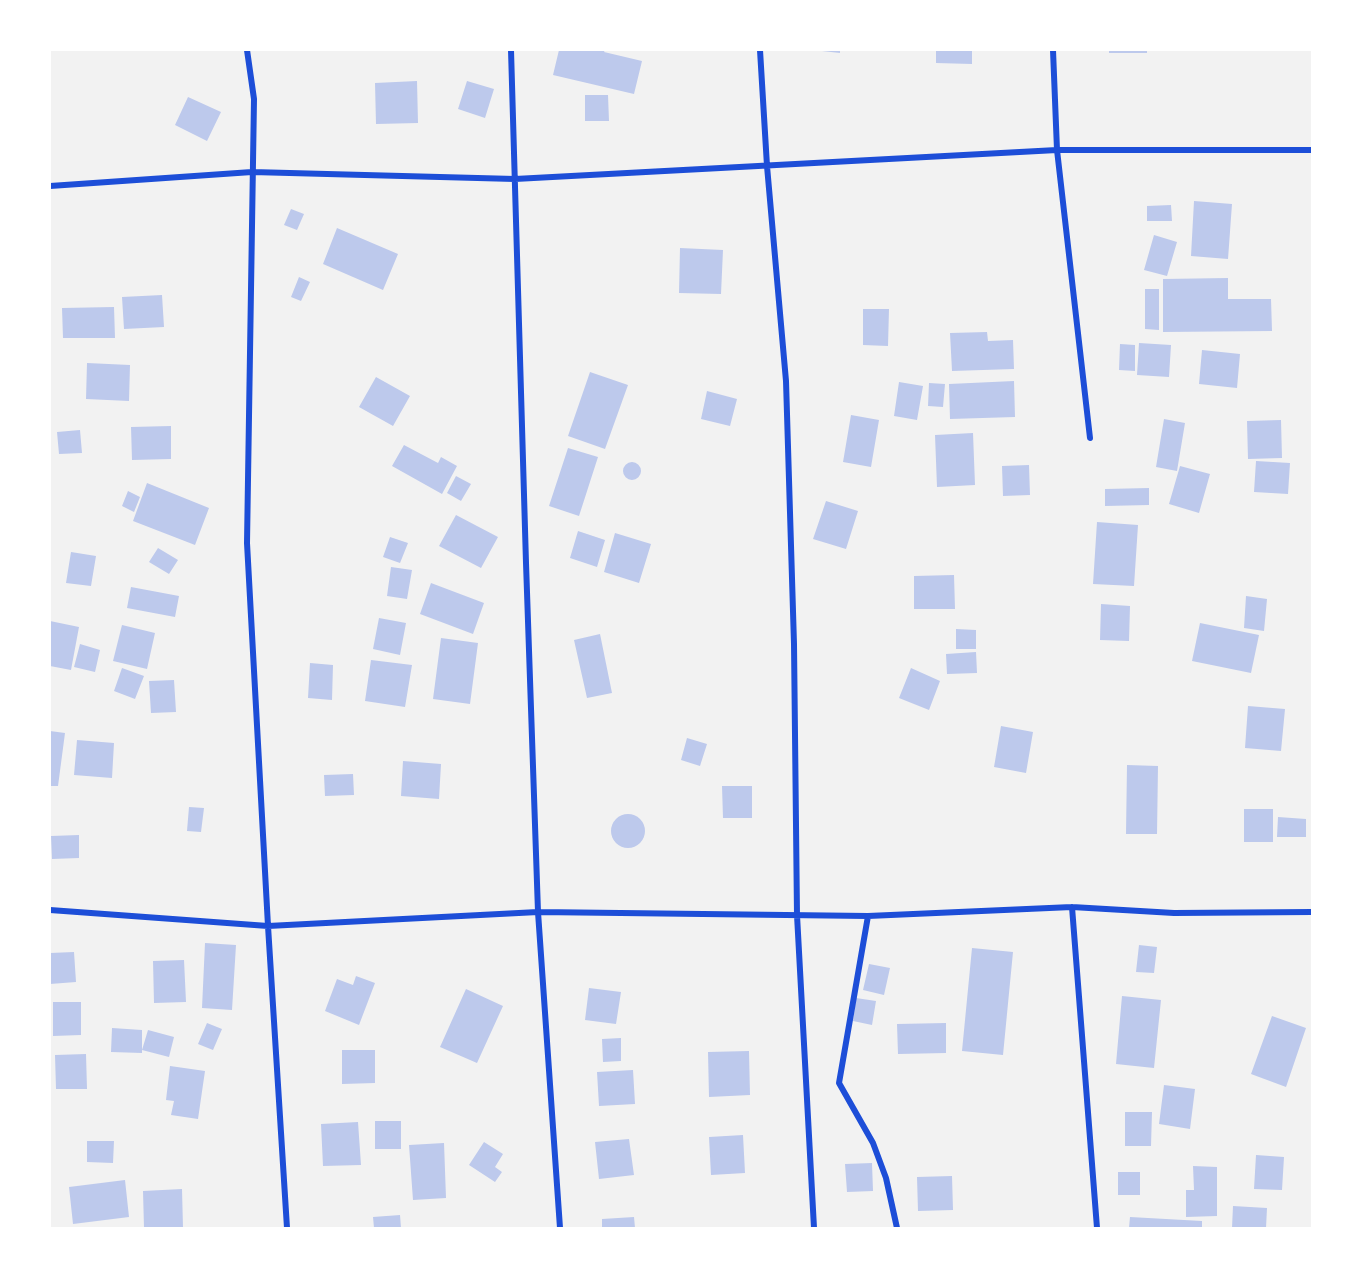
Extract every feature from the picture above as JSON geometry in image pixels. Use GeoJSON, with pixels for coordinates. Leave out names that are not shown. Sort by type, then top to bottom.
{"type":"FeatureCollection","features":[{"type":"Feature","properties":{"kind":"street"},"geometry":{"type":"LineString","coordinates":[[247,50],[254,99],[247,543],[287,1228]]}},
{"type":"Feature","properties":{"kind":"street"},"geometry":{"type":"LineString","coordinates":[[511,50],[525,564],[538,912],[560,1228]]}},
{"type":"Feature","properties":{"kind":"street"},"geometry":{"type":"LineString","coordinates":[[760,50],[766,166],[786,381],[794,644],[797,915],[814,1228]]}},
{"type":"Feature","properties":{"kind":"street"},"geometry":{"type":"LineString","coordinates":[[1053,50],[1057,150],[1089,438]]}},
{"type":"Feature","properties":{"kind":"street"},"geometry":{"type":"LineString","coordinates":[[50,186],[252,172],[515,179],[1057,150],[1312,150]]}},
{"type":"Feature","properties":{"kind":"street"},"geometry":{"type":"LineString","coordinates":[[50,910],[268,926],[538,912],[868,916],[1072,907],[1174,913],[1312,912]]}},
{"type":"Feature","properties":{"kind":"street"},"geometry":{"type":"LineString","coordinates":[[1072,907],[1097,1228]]}},
{"type":"Feature","properties":{"kind":"street"},"geometry":{"type":"LineString","coordinates":[[868,916],[839,1083],[873,1143],[886,1178],[897,1228]]}},
{"type":"Feature","properties":{"kind":"building"},"geometry":{"type":"Polygon","coordinates":[[[559,50],[605,50],[604,52],[642,61],[634,94],[553,75],[559,50]]]}},
{"type":"Feature","properties":{"kind":"building"},"geometry":{"type":"Polygon","coordinates":[[[840,50],[840,53],[822,51],[840,50]]]}},
{"type":"Feature","properties":{"kind":"building"},"geometry":{"type":"Polygon","coordinates":[[[936,50],[972,50],[972,64],[936,63],[936,50]]]}},
{"type":"Feature","properties":{"kind":"building"},"geometry":{"type":"Polygon","coordinates":[[[1109,50],[1147,50],[1147,53],[1109,53],[1109,50]]]}},
{"type":"Feature","properties":{"kind":"building"},"geometry":{"type":"Polygon","coordinates":[[[417,81],[418,123],[376,124],[375,83],[417,81]]]}},
{"type":"Feature","properties":{"kind":"building"},"geometry":{"type":"Polygon","coordinates":[[[467,81],[494,89],[485,118],[458,109],[467,81]]]}},
{"type":"Feature","properties":{"kind":"building"},"geometry":{"type":"Polygon","coordinates":[[[585,95],[608,95],[609,121],[585,121],[585,95]]]}},
{"type":"Feature","properties":{"kind":"building"},"geometry":{"type":"Polygon","coordinates":[[[188,97],[221,112],[207,141],[175,125],[188,97]]]}},
{"type":"Feature","properties":{"kind":"building"},"geometry":{"type":"Polygon","coordinates":[[[1194,201],[1232,204],[1228,259],[1191,256],[1194,201]]]}},
{"type":"Feature","properties":{"kind":"building"},"geometry":{"type":"Polygon","coordinates":[[[1171,205],[1172,221],[1147,221],[1147,206],[1171,205]]]}},
{"type":"Feature","properties":{"kind":"building"},"geometry":{"type":"Polygon","coordinates":[[[291,209],[304,214],[297,230],[284,225],[291,209]]]}},
{"type":"Feature","properties":{"kind":"building"},"geometry":{"type":"Polygon","coordinates":[[[337,228],[398,254],[383,290],[323,264],[337,228]]]}},
{"type":"Feature","properties":{"kind":"building"},"geometry":{"type":"Polygon","coordinates":[[[1154,235],[1177,242],[1167,276],[1144,270],[1154,235]]]}},
{"type":"Feature","properties":{"kind":"building"},"geometry":{"type":"Polygon","coordinates":[[[680,248],[723,250],[721,294],[679,293],[680,248]]]}},
{"type":"Feature","properties":{"kind":"building"},"geometry":{"type":"Polygon","coordinates":[[[299,277],[310,282],[301,301],[291,297],[299,277]]]}},
{"type":"Feature","properties":{"kind":"building"},"geometry":{"type":"Polygon","coordinates":[[[1228,278],[1228,299],[1271,299],[1272,331],[1163,332],[1163,279],[1228,278]]]}},
{"type":"Feature","properties":{"kind":"building"},"geometry":{"type":"Polygon","coordinates":[[[1145,289],[1159,289],[1159,330],[1145,329],[1145,289]]]}},
{"type":"Feature","properties":{"kind":"building"},"geometry":{"type":"Polygon","coordinates":[[[162,295],[164,327],[124,329],[122,297],[162,295]]]}},
{"type":"Feature","properties":{"kind":"building"},"geometry":{"type":"Polygon","coordinates":[[[114,307],[115,338],[63,338],[62,308],[114,307]]]}},
{"type":"Feature","properties":{"kind":"building"},"geometry":{"type":"Polygon","coordinates":[[[863,309],[889,309],[888,346],[863,345],[863,309]]]}},
{"type":"Feature","properties":{"kind":"building"},"geometry":{"type":"Polygon","coordinates":[[[987,332],[988,341],[1013,340],[1014,369],[952,371],[950,333],[987,332]]]}},
{"type":"Feature","properties":{"kind":"building"},"geometry":{"type":"Polygon","coordinates":[[[1139,343],[1171,345],[1169,377],[1137,375],[1139,343]]]}},
{"type":"Feature","properties":{"kind":"building"},"geometry":{"type":"Polygon","coordinates":[[[1120,344],[1135,345],[1135,371],[1119,370],[1120,344]]]}},
{"type":"Feature","properties":{"kind":"building"},"geometry":{"type":"Polygon","coordinates":[[[1202,350],[1240,354],[1237,388],[1199,384],[1202,350]]]}},
{"type":"Feature","properties":{"kind":"building"},"geometry":{"type":"Polygon","coordinates":[[[87,363],[130,365],[129,401],[86,399],[87,363]]]}},
{"type":"Feature","properties":{"kind":"building"},"geometry":{"type":"Polygon","coordinates":[[[590,372],[628,385],[605,449],[568,436],[590,372]]]}},
{"type":"Feature","properties":{"kind":"building"},"geometry":{"type":"Polygon","coordinates":[[[376,377],[410,396],[393,426],[359,407],[376,377]]]}},
{"type":"Feature","properties":{"kind":"building"},"geometry":{"type":"Polygon","coordinates":[[[1014,381],[1015,417],[950,419],[949,384],[1014,381]]]}},
{"type":"Feature","properties":{"kind":"building"},"geometry":{"type":"Polygon","coordinates":[[[899,382],[923,386],[917,420],[894,416],[899,382]]]}},
{"type":"Feature","properties":{"kind":"building"},"geometry":{"type":"Polygon","coordinates":[[[929,383],[945,384],[943,407],[928,406],[929,383]]]}},
{"type":"Feature","properties":{"kind":"building"},"geometry":{"type":"Polygon","coordinates":[[[707,391],[737,399],[730,426],[701,419],[707,391]]]}},
{"type":"Feature","properties":{"kind":"building"},"geometry":{"type":"Polygon","coordinates":[[[851,415],[879,420],[871,467],[843,462],[851,415]]]}},
{"type":"Feature","properties":{"kind":"building"},"geometry":{"type":"Polygon","coordinates":[[[1164,419],[1185,423],[1177,471],[1156,467],[1164,419]]]}},
{"type":"Feature","properties":{"kind":"building"},"geometry":{"type":"Polygon","coordinates":[[[1281,420],[1282,458],[1248,459],[1247,421],[1281,420]]]}},
{"type":"Feature","properties":{"kind":"building"},"geometry":{"type":"Polygon","coordinates":[[[171,426],[171,459],[132,460],[131,427],[171,426]]]}},
{"type":"Feature","properties":{"kind":"building"},"geometry":{"type":"Polygon","coordinates":[[[80,430],[82,453],[59,454],[57,432],[80,430]]]}},
{"type":"Feature","properties":{"kind":"building"},"geometry":{"type":"Polygon","coordinates":[[[973,433],[975,485],[937,487],[935,435],[973,433]]]}},
{"type":"Feature","properties":{"kind":"building"},"geometry":{"type":"Polygon","coordinates":[[[404,445],[438,463],[441,457],[457,466],[442,494],[392,466],[404,445]]]}},
{"type":"Feature","properties":{"kind":"building"},"geometry":{"type":"Polygon","coordinates":[[[568,448],[598,457],[579,516],[549,506],[568,448]]]}},
{"type":"Feature","properties":{"kind":"building"},"geometry":{"type":"Polygon","coordinates":[[[1256,461],[1290,463],[1288,494],[1254,492],[1256,461]]]}},
{"type":"Feature","properties":{"kind":"building"},"geometry":{"type":"Polygon","coordinates":[[[632,462],[638,465],[641,471],[638,477],[632,480],[626,477],[623,471],[626,465],[632,462]]]}},
{"type":"Feature","properties":{"kind":"building"},"geometry":{"type":"Polygon","coordinates":[[[1029,465],[1030,495],[1003,496],[1002,466],[1029,465]]]}},
{"type":"Feature","properties":{"kind":"building"},"geometry":{"type":"Polygon","coordinates":[[[1180,466],[1210,474],[1199,513],[1169,504],[1180,466]]]}},
{"type":"Feature","properties":{"kind":"building"},"geometry":{"type":"Polygon","coordinates":[[[456,476],[471,484],[461,501],[447,493],[456,476]]]}},
{"type":"Feature","properties":{"kind":"building"},"geometry":{"type":"Polygon","coordinates":[[[147,483],[209,508],[195,545],[133,521],[147,483]]]}},
{"type":"Feature","properties":{"kind":"building"},"geometry":{"type":"Polygon","coordinates":[[[1149,488],[1149,505],[1105,506],[1105,489],[1149,488]]]}},
{"type":"Feature","properties":{"kind":"building"},"geometry":{"type":"Polygon","coordinates":[[[128,491],[140,497],[134,512],[122,506],[128,491]]]}},
{"type":"Feature","properties":{"kind":"building"},"geometry":{"type":"Polygon","coordinates":[[[826,501],[858,511],[846,549],[813,539],[826,501]]]}},
{"type":"Feature","properties":{"kind":"building"},"geometry":{"type":"Polygon","coordinates":[[[456,515],[498,537],[481,568],[439,546],[456,515]]]}},
{"type":"Feature","properties":{"kind":"building"},"geometry":{"type":"Polygon","coordinates":[[[1097,522],[1138,525],[1134,586],[1093,584],[1097,522]]]}},
{"type":"Feature","properties":{"kind":"building"},"geometry":{"type":"Polygon","coordinates":[[[578,531],[605,540],[597,567],[570,558],[578,531]]]}},
{"type":"Feature","properties":{"kind":"building"},"geometry":{"type":"Polygon","coordinates":[[[615,533],[651,544],[639,583],[604,572],[615,533]]]}},
{"type":"Feature","properties":{"kind":"building"},"geometry":{"type":"Polygon","coordinates":[[[390,537],[408,543],[400,563],[383,557],[390,537]]]}},
{"type":"Feature","properties":{"kind":"building"},"geometry":{"type":"Polygon","coordinates":[[[158,548],[178,560],[169,574],[149,562],[158,548]]]}},
{"type":"Feature","properties":{"kind":"building"},"geometry":{"type":"Polygon","coordinates":[[[71,552],[96,556],[91,586],[66,583],[71,552]]]}},
{"type":"Feature","properties":{"kind":"building"},"geometry":{"type":"Polygon","coordinates":[[[391,567],[412,570],[407,599],[387,596],[391,567]]]}},
{"type":"Feature","properties":{"kind":"building"},"geometry":{"type":"Polygon","coordinates":[[[954,575],[955,609],[914,609],[914,576],[954,575]]]}},
{"type":"Feature","properties":{"kind":"building"},"geometry":{"type":"Polygon","coordinates":[[[431,583],[484,603],[473,634],[420,614],[431,583]]]}},
{"type":"Feature","properties":{"kind":"building"},"geometry":{"type":"Polygon","coordinates":[[[131,587],[179,596],[175,617],[127,608],[131,587]]]}},
{"type":"Feature","properties":{"kind":"building"},"geometry":{"type":"Polygon","coordinates":[[[1246,596],[1267,599],[1264,631],[1244,628],[1246,596]]]}},
{"type":"Feature","properties":{"kind":"building"},"geometry":{"type":"Polygon","coordinates":[[[1101,604],[1130,606],[1129,641],[1100,640],[1101,604]]]}},
{"type":"Feature","properties":{"kind":"building"},"geometry":{"type":"Polygon","coordinates":[[[379,618],[406,623],[400,655],[373,649],[379,618]]]}},
{"type":"Feature","properties":{"kind":"building"},"geometry":{"type":"Polygon","coordinates":[[[50,621],[79,627],[71,670],[50,666],[50,621]]]}},
{"type":"Feature","properties":{"kind":"building"},"geometry":{"type":"Polygon","coordinates":[[[1200,623],[1259,635],[1251,673],[1192,661],[1200,623]]]}},
{"type":"Feature","properties":{"kind":"building"},"geometry":{"type":"Polygon","coordinates":[[[122,625],[155,633],[147,669],[113,661],[122,625]]]}},
{"type":"Feature","properties":{"kind":"building"},"geometry":{"type":"Polygon","coordinates":[[[956,629],[976,630],[976,649],[956,649],[956,629]]]}},
{"type":"Feature","properties":{"kind":"building"},"geometry":{"type":"Polygon","coordinates":[[[600,634],[612,693],[587,698],[574,640],[600,634]]]}},
{"type":"Feature","properties":{"kind":"building"},"geometry":{"type":"Polygon","coordinates":[[[441,638],[478,643],[470,704],[433,699],[441,638]]]}},
{"type":"Feature","properties":{"kind":"building"},"geometry":{"type":"Polygon","coordinates":[[[80,644],[100,650],[95,672],[74,667],[80,644]]]}},
{"type":"Feature","properties":{"kind":"building"},"geometry":{"type":"Polygon","coordinates":[[[976,652],[977,673],[947,674],[946,654],[976,652]]]}},
{"type":"Feature","properties":{"kind":"building"},"geometry":{"type":"Polygon","coordinates":[[[371,660],[412,665],[405,707],[365,701],[371,660]]]}},
{"type":"Feature","properties":{"kind":"building"},"geometry":{"type":"Polygon","coordinates":[[[310,663],[333,665],[332,700],[308,698],[310,663]]]}},
{"type":"Feature","properties":{"kind":"building"},"geometry":{"type":"Polygon","coordinates":[[[122,668],[144,676],[135,699],[114,691],[122,668]]]}},
{"type":"Feature","properties":{"kind":"building"},"geometry":{"type":"Polygon","coordinates":[[[911,668],[940,681],[929,710],[899,698],[911,668]]]}},
{"type":"Feature","properties":{"kind":"building"},"geometry":{"type":"Polygon","coordinates":[[[174,680],[176,712],[151,713],[149,681],[174,680]]]}},
{"type":"Feature","properties":{"kind":"building"},"geometry":{"type":"Polygon","coordinates":[[[1248,706],[1285,709],[1281,751],[1245,748],[1248,706]]]}},
{"type":"Feature","properties":{"kind":"building"},"geometry":{"type":"Polygon","coordinates":[[[1001,726],[1033,732],[1026,773],[994,767],[1001,726]]]}},
{"type":"Feature","properties":{"kind":"building"},"geometry":{"type":"Polygon","coordinates":[[[50,731],[65,733],[58,786],[50,786],[50,731]]]}},
{"type":"Feature","properties":{"kind":"building"},"geometry":{"type":"Polygon","coordinates":[[[687,738],[707,744],[700,766],[681,760],[687,738]]]}},
{"type":"Feature","properties":{"kind":"building"},"geometry":{"type":"Polygon","coordinates":[[[77,740],[114,743],[112,778],[74,775],[77,740]]]}},
{"type":"Feature","properties":{"kind":"building"},"geometry":{"type":"Polygon","coordinates":[[[403,761],[441,764],[439,799],[401,796],[403,761]]]}},
{"type":"Feature","properties":{"kind":"building"},"geometry":{"type":"Polygon","coordinates":[[[1127,765],[1158,766],[1157,834],[1126,834],[1127,765]]]}},
{"type":"Feature","properties":{"kind":"building"},"geometry":{"type":"Polygon","coordinates":[[[353,774],[354,795],[325,796],[324,775],[353,774]]]}},
{"type":"Feature","properties":{"kind":"building"},"geometry":{"type":"Polygon","coordinates":[[[722,786],[752,786],[752,818],[723,818],[722,786]]]}},
{"type":"Feature","properties":{"kind":"building"},"geometry":{"type":"Polygon","coordinates":[[[189,807],[204,808],[201,832],[187,831],[189,807]]]}},
{"type":"Feature","properties":{"kind":"building"},"geometry":{"type":"Polygon","coordinates":[[[1244,809],[1273,809],[1273,842],[1244,842],[1244,809]]]}},
{"type":"Feature","properties":{"kind":"building"},"geometry":{"type":"Polygon","coordinates":[[[628,814],[640,819],[645,831],[640,843],[628,848],[616,843],[611,831],[616,819],[628,814]]]}},
{"type":"Feature","properties":{"kind":"building"},"geometry":{"type":"Polygon","coordinates":[[[1278,817],[1306,819],[1306,837],[1277,837],[1278,817]]]}},
{"type":"Feature","properties":{"kind":"building"},"geometry":{"type":"Polygon","coordinates":[[[79,835],[79,858],[52,859],[51,836],[79,835]]]}},
{"type":"Feature","properties":{"kind":"building"},"geometry":{"type":"Polygon","coordinates":[[[205,943],[236,945],[232,1010],[202,1008],[205,943]]]}},
{"type":"Feature","properties":{"kind":"building"},"geometry":{"type":"Polygon","coordinates":[[[1139,945],[1157,947],[1154,973],[1136,972],[1139,945]]]}},
{"type":"Feature","properties":{"kind":"building"},"geometry":{"type":"Polygon","coordinates":[[[972,948],[1013,952],[1003,1055],[962,1051],[972,948]]]}},
{"type":"Feature","properties":{"kind":"building"},"geometry":{"type":"Polygon","coordinates":[[[74,952],[76,982],[50,984],[50,953],[74,952]]]}},
{"type":"Feature","properties":{"kind":"building"},"geometry":{"type":"Polygon","coordinates":[[[184,960],[186,1002],[154,1003],[153,961],[184,960]]]}},
{"type":"Feature","properties":{"kind":"building"},"geometry":{"type":"Polygon","coordinates":[[[869,964],[890,968],[884,995],[863,990],[869,964]]]}},
{"type":"Feature","properties":{"kind":"building"},"geometry":{"type":"Polygon","coordinates":[[[356,976],[375,983],[359,1025],[325,1011],[337,979],[353,985],[356,976]]]}},
{"type":"Feature","properties":{"kind":"building"},"geometry":{"type":"Polygon","coordinates":[[[589,988],[621,992],[616,1024],[585,1020],[589,988]]]}},
{"type":"Feature","properties":{"kind":"building"},"geometry":{"type":"Polygon","coordinates":[[[466,989],[503,1006],[477,1063],[440,1047],[466,989]]]}},
{"type":"Feature","properties":{"kind":"building"},"geometry":{"type":"Polygon","coordinates":[[[1122,996],[1161,1000],[1154,1068],[1116,1064],[1122,996]]]}},
{"type":"Feature","properties":{"kind":"building"},"geometry":{"type":"Polygon","coordinates":[[[856,998],[876,1001],[872,1025],[853,1021],[856,998]]]}},
{"type":"Feature","properties":{"kind":"building"},"geometry":{"type":"Polygon","coordinates":[[[53,1002],[81,1002],[81,1035],[53,1036],[53,1002]]]}},
{"type":"Feature","properties":{"kind":"building"},"geometry":{"type":"Polygon","coordinates":[[[1272,1016],[1306,1028],[1286,1087],[1251,1074],[1272,1016]]]}},
{"type":"Feature","properties":{"kind":"building"},"geometry":{"type":"Polygon","coordinates":[[[207,1023],[222,1029],[213,1050],[198,1044],[207,1023]]]}},
{"type":"Feature","properties":{"kind":"building"},"geometry":{"type":"Polygon","coordinates":[[[946,1023],[946,1053],[898,1054],[897,1024],[946,1023]]]}},
{"type":"Feature","properties":{"kind":"building"},"geometry":{"type":"Polygon","coordinates":[[[112,1028],[142,1030],[142,1053],[111,1052],[112,1028]]]}},
{"type":"Feature","properties":{"kind":"building"},"geometry":{"type":"Polygon","coordinates":[[[148,1030],[174,1037],[169,1057],[142,1050],[148,1030]]]}},
{"type":"Feature","properties":{"kind":"building"},"geometry":{"type":"Polygon","coordinates":[[[621,1038],[621,1061],[603,1062],[602,1039],[621,1038]]]}},
{"type":"Feature","properties":{"kind":"building"},"geometry":{"type":"Polygon","coordinates":[[[342,1050],[375,1050],[375,1083],[342,1084],[342,1050]]]}},
{"type":"Feature","properties":{"kind":"building"},"geometry":{"type":"Polygon","coordinates":[[[749,1051],[750,1095],[709,1097],[708,1052],[749,1051]]]}},
{"type":"Feature","properties":{"kind":"building"},"geometry":{"type":"Polygon","coordinates":[[[86,1054],[87,1089],[56,1089],[55,1055],[86,1054]]]}},
{"type":"Feature","properties":{"kind":"building"},"geometry":{"type":"Polygon","coordinates":[[[170,1066],[205,1071],[198,1119],[171,1115],[174,1101],[166,1100],[170,1066]]]}},
{"type":"Feature","properties":{"kind":"building"},"geometry":{"type":"Polygon","coordinates":[[[633,1070],[635,1104],[599,1106],[597,1072],[633,1070]]]}},
{"type":"Feature","properties":{"kind":"building"},"geometry":{"type":"Polygon","coordinates":[[[1164,1085],[1195,1089],[1190,1129],[1159,1124],[1164,1085]]]}},
{"type":"Feature","properties":{"kind":"building"},"geometry":{"type":"Polygon","coordinates":[[[1125,1112],[1152,1112],[1151,1146],[1125,1146],[1125,1112]]]}},
{"type":"Feature","properties":{"kind":"building"},"geometry":{"type":"Polygon","coordinates":[[[375,1121],[401,1121],[401,1149],[375,1149],[375,1121]]]}},
{"type":"Feature","properties":{"kind":"building"},"geometry":{"type":"Polygon","coordinates":[[[358,1122],[361,1165],[323,1166],[321,1124],[358,1122]]]}},
{"type":"Feature","properties":{"kind":"building"},"geometry":{"type":"Polygon","coordinates":[[[743,1135],[745,1173],[711,1175],[709,1137],[743,1135]]]}},
{"type":"Feature","properties":{"kind":"building"},"geometry":{"type":"Polygon","coordinates":[[[629,1139],[634,1175],[599,1179],[595,1142],[629,1139]]]}},
{"type":"Feature","properties":{"kind":"building"},"geometry":{"type":"Polygon","coordinates":[[[87,1141],[114,1141],[113,1163],[87,1162],[87,1141]]]}},
{"type":"Feature","properties":{"kind":"building"},"geometry":{"type":"Polygon","coordinates":[[[484,1142],[503,1154],[495,1167],[502,1172],[495,1182],[469,1165],[484,1142]]]}},
{"type":"Feature","properties":{"kind":"building"},"geometry":{"type":"Polygon","coordinates":[[[444,1143],[446,1198],[413,1200],[409,1145],[444,1143]]]}},
{"type":"Feature","properties":{"kind":"building"},"geometry":{"type":"Polygon","coordinates":[[[1256,1155],[1284,1157],[1282,1190],[1254,1189],[1256,1155]]]}},
{"type":"Feature","properties":{"kind":"building"},"geometry":{"type":"Polygon","coordinates":[[[872,1163],[873,1191],[847,1192],[845,1164],[872,1163]]]}},
{"type":"Feature","properties":{"kind":"building"},"geometry":{"type":"Polygon","coordinates":[[[1193,1166],[1217,1167],[1217,1216],[1186,1217],[1186,1190],[1194,1190],[1193,1166]]]}},
{"type":"Feature","properties":{"kind":"building"},"geometry":{"type":"Polygon","coordinates":[[[1118,1172],[1140,1172],[1140,1195],[1118,1195],[1118,1172]]]}},
{"type":"Feature","properties":{"kind":"building"},"geometry":{"type":"Polygon","coordinates":[[[952,1176],[953,1210],[918,1211],[917,1177],[952,1176]]]}},
{"type":"Feature","properties":{"kind":"building"},"geometry":{"type":"Polygon","coordinates":[[[125,1180],[129,1217],[73,1224],[69,1187],[125,1180]]]}},
{"type":"Feature","properties":{"kind":"building"},"geometry":{"type":"Polygon","coordinates":[[[182,1189],[183,1228],[144,1228],[143,1191],[182,1189]]]}},
{"type":"Feature","properties":{"kind":"building"},"geometry":{"type":"Polygon","coordinates":[[[1233,1206],[1267,1208],[1266,1228],[1232,1228],[1233,1206]]]}},
{"type":"Feature","properties":{"kind":"building"},"geometry":{"type":"Polygon","coordinates":[[[400,1215],[401,1228],[374,1228],[373,1217],[400,1215]]]}},
{"type":"Feature","properties":{"kind":"building"},"geometry":{"type":"Polygon","coordinates":[[[634,1217],[635,1228],[602,1228],[602,1219],[634,1217]]]}},
{"type":"Feature","properties":{"kind":"building"},"geometry":{"type":"Polygon","coordinates":[[[1130,1217],[1202,1221],[1202,1228],[1129,1228],[1130,1217]]]}}]}
